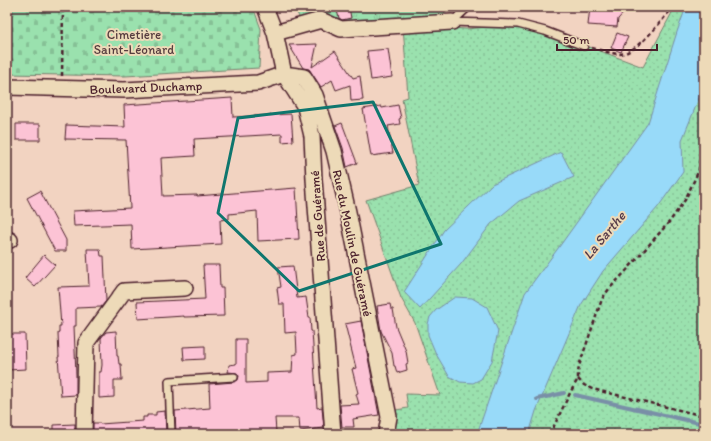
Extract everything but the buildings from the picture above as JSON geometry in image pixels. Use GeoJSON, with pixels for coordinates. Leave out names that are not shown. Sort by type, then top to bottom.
{"type":"FeatureCollection","features":[{"type":"Feature","properties":{"kind":"street","name":"Rue de Guéramé"},"geometry":{"type":"LineString","coordinates":[[265,7],[274,33],[284,74],[305,107],[312,136],[332,434]]}},
{"type":"Feature","properties":{"kind":"street"},"geometry":{"type":"LineString","coordinates":[[274,33],[319,14],[341,29],[452,22]]}},
{"type":"Feature","properties":{"kind":"street","name":"Boulevard Duchamp"},"geometry":{"type":"LineString","coordinates":[[7,87],[124,90],[258,83],[284,74]]}},
{"type":"Feature","properties":{"kind":"street","name":"Rue du Moulin de Guéramé"},"geometry":{"type":"LineString","coordinates":[[284,74],[304,77],[315,95],[334,151],[389,417],[386,434]]}},
{"type":"Feature","properties":{"kind":"street"},"geometry":{"type":"LineString","coordinates":[[84,434],[86,343],[124,291],[185,288]]}},
{"type":"Feature","properties":{"kind":"lane"},"geometry":{"type":"LineString","coordinates":[[452,22],[468,7]]}},
{"type":"Feature","properties":{"kind":"lane"},"geometry":{"type":"LineString","coordinates":[[452,22],[518,24],[546,30],[584,46]]}},
{"type":"Feature","properties":{"kind":"lane"},"geometry":{"type":"LineString","coordinates":[[172,434],[169,381],[234,377]]}},
{"type":"Feature","properties":{"kind":"path"},"geometry":{"type":"LineString","coordinates":[[61,88],[63,7]]}},
{"type":"Feature","properties":{"kind":"path"},"geometry":{"type":"LineString","coordinates":[[584,46],[621,54],[633,50],[654,30],[674,7]]}},
{"type":"Feature","properties":{"kind":"path"},"geometry":{"type":"LineString","coordinates":[[549,434],[578,379],[580,362],[602,299],[609,289],[670,221],[685,200],[699,170],[701,143],[704,132]]}},
{"type":"Feature","properties":{"kind":"path"},"geometry":{"type":"LineString","coordinates":[[578,379],[584,385],[592,388],[704,416]]}},
{"type":"Feature","properties":{"kind":"highlighted area"},"geometry":{"type":"Polygon","coordinates":[[[373,102],[441,244],[299,291],[218,213],[238,118],[373,102]]]}},
{"type":"Feature","properties":{"kind":"green space","name":"Cimetière Saint-Léonard"},"geometry":{"type":"Polygon","coordinates":[[[7,7],[253,7],[261,29],[259,68],[125,76],[7,74],[7,7]]]}},
{"type":"Feature","properties":{"kind":"green space"},"geometry":{"type":"Polygon","coordinates":[[[295,7],[451,7],[442,15],[302,25],[295,7]]]}},
{"type":"Feature","properties":{"kind":"green space"},"geometry":{"type":"Polygon","coordinates":[[[675,7],[704,7],[704,434],[391,434],[396,410],[408,408],[406,394],[440,395],[415,323],[401,298],[366,200],[419,185],[402,99],[408,97],[403,25],[466,29],[518,24],[547,31],[643,67],[675,7]]]}},
{"type":"Feature","properties":{"kind":"water","name":"La Sarthe"},"geometry":{"type":"Polygon","coordinates":[[[686,7],[704,7],[704,86],[682,140],[683,172],[658,207],[603,271],[581,305],[536,411],[529,434],[477,434],[525,293],[648,123],[686,7]]]}},
{"type":"Feature","properties":{"kind":"water"},"geometry":{"type":"Polygon","coordinates":[[[561,152],[574,177],[519,201],[491,224],[461,264],[420,309],[404,292],[444,230],[492,184],[561,152]]]}},
{"type":"Feature","properties":{"kind":"water"},"geometry":{"type":"Polygon","coordinates":[[[455,297],[472,298],[487,307],[498,331],[492,361],[481,379],[473,383],[460,382],[449,376],[436,354],[428,335],[428,324],[430,317],[436,310],[455,297]]]}},
{"type":"Feature","properties":{"kind":"waterway"},"geometry":{"type":"LineString","coordinates":[[537,399],[564,393]]}},
{"type":"Feature","properties":{"kind":"waterway"},"geometry":{"type":"LineString","coordinates":[[575,395],[704,424]]}}]}
